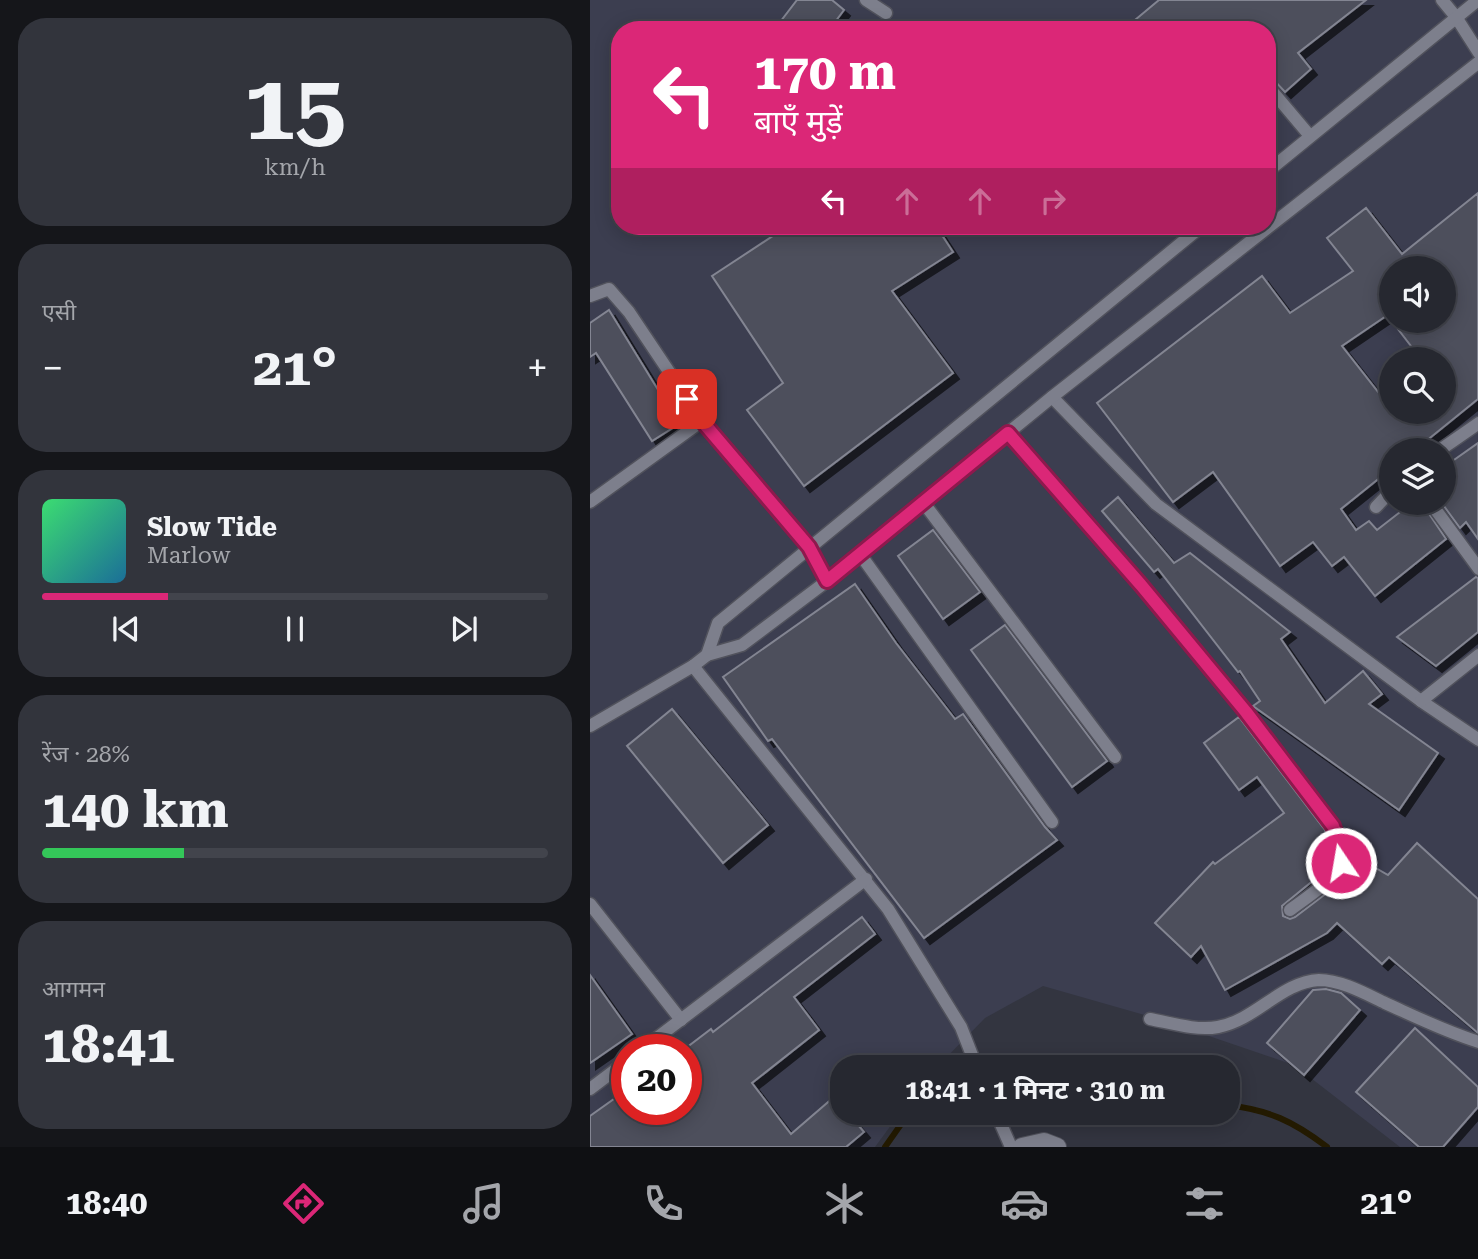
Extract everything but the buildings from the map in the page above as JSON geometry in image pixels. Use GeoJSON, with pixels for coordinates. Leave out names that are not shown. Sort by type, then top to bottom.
{"type":"FeatureCollection","features":[{"type":"Feature","properties":{"kind":"street"},"geometry":{"type":"LineString","coordinates":[[1022,1147],[1044,1142],[1057,1147]]}},
{"type":"Feature","properties":{"kind":"lane"},"geometry":{"type":"LineString","coordinates":[[866,0],[886,13]]}},
{"type":"Feature","properties":{"kind":"lane"},"geometry":{"type":"LineString","coordinates":[[1442,0],[1478,52]]}},
{"type":"Feature","properties":{"kind":"lane"},"geometry":{"type":"LineString","coordinates":[[1276,164],[1478,0]]}},
{"type":"Feature","properties":{"kind":"lane"},"geometry":{"type":"LineString","coordinates":[[1276,221],[1478,62]]}},
{"type":"Feature","properties":{"kind":"lane"},"geometry":{"type":"LineString","coordinates":[[1276,96],[1310,136]]}},
{"type":"Feature","properties":{"kind":"lane"},"geometry":{"type":"LineString","coordinates":[[707,655],[718,623],[1191,235]]}},
{"type":"Feature","properties":{"kind":"lane"},"geometry":{"type":"LineString","coordinates":[[590,726],[693,666],[707,655],[742,645],[827,581],[1052,397],[1258,235]]}},
{"type":"Feature","properties":{"kind":"lane"},"geometry":{"type":"LineString","coordinates":[[590,296],[609,289],[629,312],[702,421],[809,547],[827,581]]}},
{"type":"Feature","properties":{"kind":"lane"},"geometry":{"type":"LineString","coordinates":[[1052,397],[1156,503],[1421,701],[1478,740]]}},
{"type":"Feature","properties":{"kind":"lane"},"geometry":{"type":"LineString","coordinates":[[590,502],[702,421]]}},
{"type":"Feature","properties":{"kind":"lane"},"geometry":{"type":"LineString","coordinates":[[1456,439],[1478,423]]}},
{"type":"Feature","properties":{"kind":"lane"},"geometry":{"type":"LineString","coordinates":[[1008,433],[1150,595],[1246,712],[1333,826],[1340,845],[1341,863],[1336,873],[1290,910]]}},
{"type":"Feature","properties":{"kind":"lane"},"geometry":{"type":"LineString","coordinates":[[923,502],[1115,757]]}},
{"type":"Feature","properties":{"kind":"lane"},"geometry":{"type":"LineString","coordinates":[[1376,507],[1379,504]]}},
{"type":"Feature","properties":{"kind":"lane"},"geometry":{"type":"LineString","coordinates":[[1439,515],[1478,569]]}},
{"type":"Feature","properties":{"kind":"lane"},"geometry":{"type":"LineString","coordinates":[[860,554],[1052,822]]}},
{"type":"Feature","properties":{"kind":"lane"},"geometry":{"type":"LineString","coordinates":[[1421,701],[1478,655]]}},
{"type":"Feature","properties":{"kind":"lane"},"geometry":{"type":"LineString","coordinates":[[693,666],[888,909],[961,1027],[972,1055]]}},
{"type":"Feature","properties":{"kind":"lane"},"geometry":{"type":"LineString","coordinates":[[662,1034],[866,879]]}},
{"type":"Feature","properties":{"kind":"lane"},"geometry":{"type":"LineString","coordinates":[[590,904],[681,1020]]}},
{"type":"Feature","properties":{"kind":"lane"},"geometry":{"type":"LineString","coordinates":[[1150,1018],[1197,1027],[1219,1027],[1248,1016],[1294,987],[1320,980],[1352,988],[1455,1035],[1478,1042]]}},
{"type":"Feature","properties":{"kind":"lane"},"geometry":{"type":"LineString","coordinates":[[590,1089],[611,1073]]}},
{"type":"Feature","properties":{"kind":"lane"},"geometry":{"type":"LineString","coordinates":[[1001,1125],[1011,1147]]}},
{"type":"Feature","properties":{"kind":"shaded area"},"geometry":{"type":"Polygon","coordinates":[[[590,0],[1478,0],[1478,1147],[1400,1147],[1294,1065],[1162,1020],[1043,986],[985,1018],[949,1055],[830,1055],[830,1125],[891,1125],[875,1147],[590,1147],[590,0]]]}},
{"type":"Feature","properties":{"kind":"waterway"},"geometry":{"type":"LineString","coordinates":[[1240,1107],[1280,1118],[1327,1147]]}},
{"type":"Feature","properties":{"kind":"waterway"},"geometry":{"type":"LineString","coordinates":[[885,1147],[901,1125]]}},
{"type":"Feature","properties":{"kind":"route"},"geometry":{"type":"LineString","coordinates":[[687,399],[702,421],[809,547],[827,581],[1008,433],[1141,585],[1246,712],[1333,826],[1340,845],[1341,863]]}}]}
